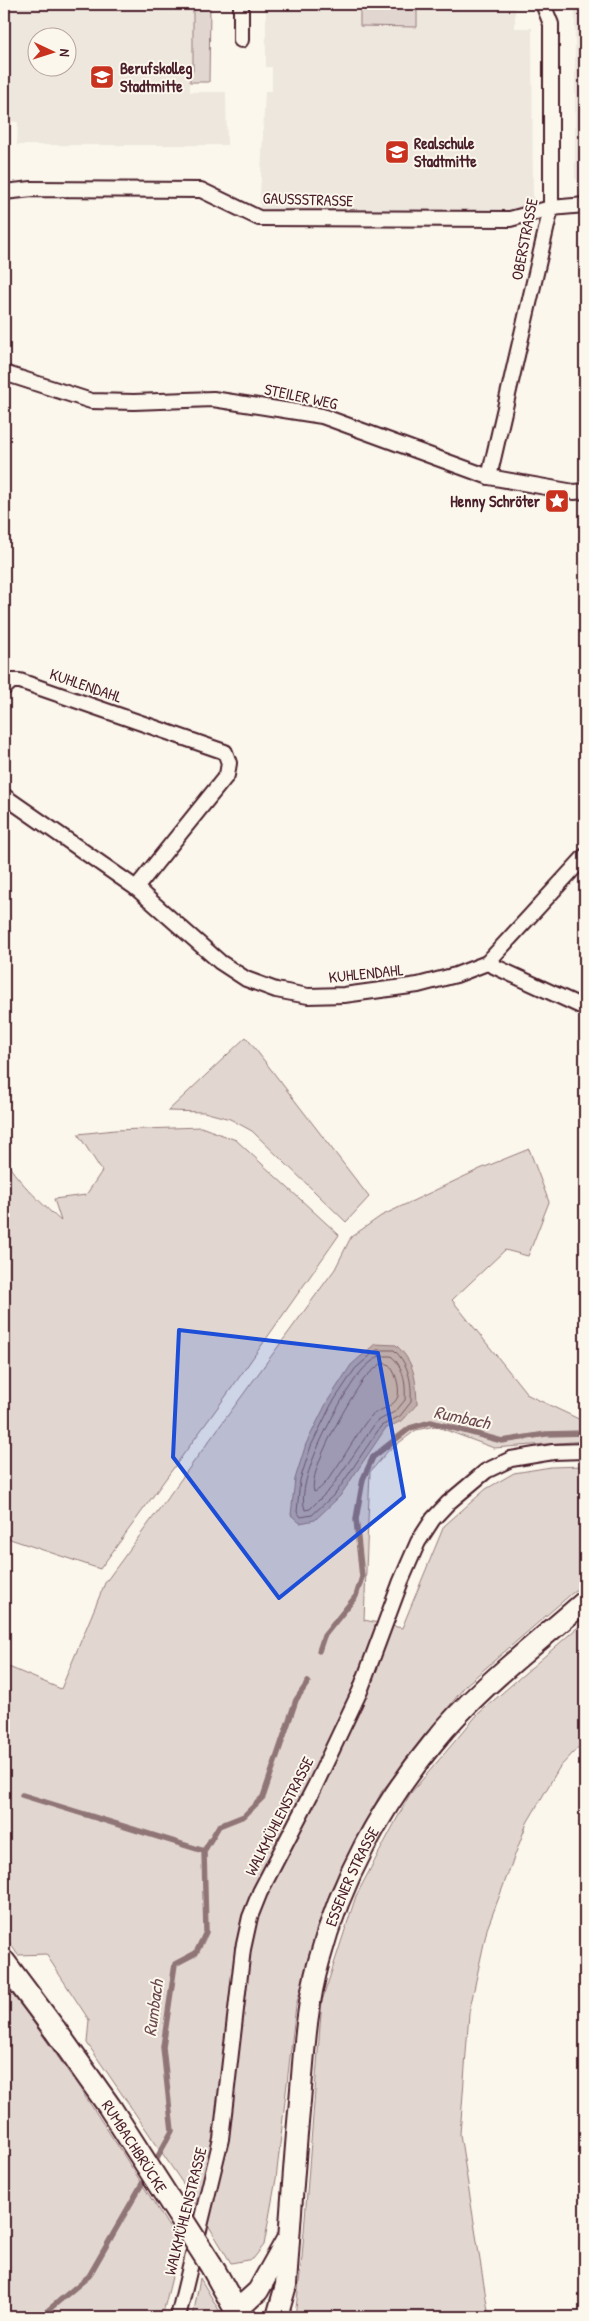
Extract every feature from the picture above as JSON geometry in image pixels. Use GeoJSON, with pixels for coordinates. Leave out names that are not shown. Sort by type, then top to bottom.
{"type":"FeatureCollection","features":[{"type":"Feature","properties":{"kind":"main road","name":"ESSENER STRASSE"},"geometry":{"type":"LineString","coordinates":[[277,2317],[286,2285],[306,2021],[319,1961],[341,1896],[362,1852],[396,1794],[438,1737],[468,1703],[585,1601]]}},
{"type":"Feature","properties":{"kind":"main road","name":"RUMBACHBRÜCKE"},"geometry":{"type":"LineString","coordinates":[[4,1962],[109,2106],[211,2265]]}},
{"type":"Feature","properties":{"kind":"main road","name":"ESSENER STRASSE"},"geometry":{"type":"LineString","coordinates":[[211,2265],[238,2314],[258,2291],[289,2234]]}},
{"type":"Feature","properties":{"kind":"street"},"geometry":{"type":"LineString","coordinates":[[241,4],[241,40]]}},
{"type":"Feature","properties":{"kind":"street","name":"OBERSTRASSE"},"geometry":{"type":"LineString","coordinates":[[490,477],[551,208],[551,24],[543,4]]}},
{"type":"Feature","properties":{"kind":"street","name":"GAUSSSTRASSE"},"geometry":{"type":"LineString","coordinates":[[4,192],[32,189],[201,190],[259,218],[510,219],[551,208],[585,205]]}},
{"type":"Feature","properties":{"kind":"street","name":"STEILER WEG"},"geometry":{"type":"LineString","coordinates":[[4,373],[91,401],[134,402],[213,398],[322,416],[490,477],[574,492],[585,492]]}},
{"type":"Feature","properties":{"kind":"street","name":"KUHLENDAHL"},"geometry":{"type":"LineString","coordinates":[[4,688],[12,681],[20,681],[225,752],[229,763],[227,774],[136,888]]}},
{"type":"Feature","properties":{"kind":"street","name":"KUHLENDAHL"},"geometry":{"type":"LineString","coordinates":[[4,796],[136,888],[220,962],[246,979],[276,990],[308,996],[344,995],[418,985],[456,975],[487,963],[585,856]]}},
{"type":"Feature","properties":{"kind":"street"},"geometry":{"type":"LineString","coordinates":[[487,963],[585,1008]]}},
{"type":"Feature","properties":{"kind":"street","name":"WALKMÜHLENSTRASSE"},"geometry":{"type":"LineString","coordinates":[[178,2317],[221,2139],[243,1949],[250,1917],[260,1892],[315,1786],[360,1691],[401,1581],[418,1542],[433,1519],[443,1508],[486,1471],[511,1460],[554,1452],[585,1451]]}},
{"type":"Feature","properties":{"kind":"highlighted area"},"geometry":{"type":"Polygon","coordinates":[[[179,1330],[378,1353],[404,1497],[279,1598],[173,1457],[179,1330]]]}},
{"type":"Feature","properties":{"kind":"shaded area","name":"Berufskolleg Stadtmitte"},"geometry":{"type":"Polygon","coordinates":[[[4,4],[193,4],[193,71],[190,72],[190,92],[226,92],[227,145],[17,145],[18,122],[4,121],[4,4]]]}},
{"type":"Feature","properties":{"kind":"shaded area"},"geometry":{"type":"Polygon","coordinates":[[[193,4],[210,4],[209,82],[190,82],[190,71],[193,71],[193,4]]]}},
{"type":"Feature","properties":{"kind":"shaded area","name":"Realschule Stadtmitte"},"geometry":{"type":"Polygon","coordinates":[[[266,4],[515,4],[515,28],[532,28],[533,213],[259,218],[265,91],[272,91],[272,67],[266,67],[266,4]]]}},
{"type":"Feature","properties":{"kind":"shaded area"},"geometry":{"type":"Polygon","coordinates":[[[360,4],[417,4],[417,27],[360,26],[360,4]]]}},
{"type":"Feature","properties":{"kind":"shaded area"},"geometry":{"type":"Polygon","coordinates":[[[575,4],[585,4],[585,189],[575,178],[575,4]]]}},
{"type":"Feature","properties":{"kind":"shaded area"},"geometry":{"type":"Polygon","coordinates":[[[246,1037],[369,1197],[346,1222],[252,1131],[230,1119],[204,1112],[168,1111],[246,1037]]]}},
{"type":"Feature","properties":{"kind":"shaded area"},"geometry":{"type":"Polygon","coordinates":[[[201,1127],[236,1140],[339,1235],[231,1389],[100,1569],[4,1537],[4,1134],[8,1161],[12,1170],[32,1194],[61,1221],[54,1199],[86,1195],[102,1171],[78,1134],[115,1130],[201,1127]]]}},
{"type":"Feature","properties":{"kind":"shaded area"},"geometry":{"type":"Polygon","coordinates":[[[529,1149],[549,1202],[528,1256],[505,1250],[452,1300],[528,1395],[585,1422],[585,1441],[494,1448],[435,1426],[416,1430],[388,1451],[370,1472],[364,1620],[402,1628],[444,1526],[486,1489],[514,1473],[551,1467],[585,1466],[585,1582],[466,1685],[382,1791],[331,1889],[296,2005],[276,2179],[264,2245],[253,2259],[231,2263],[184,2185],[87,2043],[89,2020],[46,1954],[18,1955],[4,1935],[4,1665],[61,1689],[105,1583],[335,1269],[351,1237],[381,1216],[480,1169],[529,1149]]]}},
{"type":"Feature","properties":{"kind":"shaded area"},"geometry":{"type":"Polygon","coordinates":[[[585,1621],[585,1740],[559,1768],[527,1823],[487,1929],[469,2013],[460,2134],[489,2317],[295,2317],[302,2257],[322,2001],[356,1896],[410,1794],[478,1714],[585,1621]]]}},
{"type":"Feature","properties":{"kind":"shaded area"},"geometry":{"type":"Polygon","coordinates":[[[4,1983],[51,2047],[95,2112],[180,2245],[162,2317],[4,2317],[4,1983]]]}},
{"type":"Feature","properties":{"kind":"shaded area"},"geometry":{"type":"Polygon","coordinates":[[[200,2278],[223,2317],[193,2317],[200,2278]]]}},
{"type":"Feature","properties":{"kind":"water"},"geometry":{"type":"Polygon","coordinates":[[[375,1344],[396,1345],[407,1358],[415,1379],[417,1404],[403,1420],[385,1429],[340,1496],[315,1520],[300,1523],[291,1515],[295,1479],[306,1444],[327,1402],[351,1365],[375,1344]]]}},
{"type":"Feature","properties":{"kind":"waterway","name":"Rumbach"},"geometry":{"type":"LineString","coordinates":[[319,1651],[324,1636],[356,1596],[362,1577],[356,1519],[363,1479],[373,1457],[410,1428],[431,1422],[502,1441],[546,1434],[585,1433]]}},
{"type":"Feature","properties":{"kind":"waterway","name":"Rumbach"},"geometry":{"type":"LineString","coordinates":[[153,2165],[172,2131],[163,2047],[175,1964],[196,1953],[206,1932],[204,1851],[219,1826],[244,1816],[263,1797],[296,1700],[308,1682]]}},
{"type":"Feature","properties":{"kind":"waterway"},"geometry":{"type":"LineString","coordinates":[[22,1795],[204,1851]]}},
{"type":"Feature","properties":{"kind":"waterway","name":"Rumbach"},"geometry":{"type":"LineString","coordinates":[[40,2317],[89,2276],[147,2175]]}},
{"type":"Feature","properties":{"kind":"place","name":"Berufskolleg Stadtmitte"},"geometry":{"type":"Point","coordinates":[102,77]}},
{"type":"Feature","properties":{"kind":"place","name":"Realschule Stadtmitte"},"geometry":{"type":"Point","coordinates":[397,152]}},
{"type":"Feature","properties":{"kind":"place","name":"Henny Schröter"},"geometry":{"type":"Point","coordinates":[557,501]}}]}
